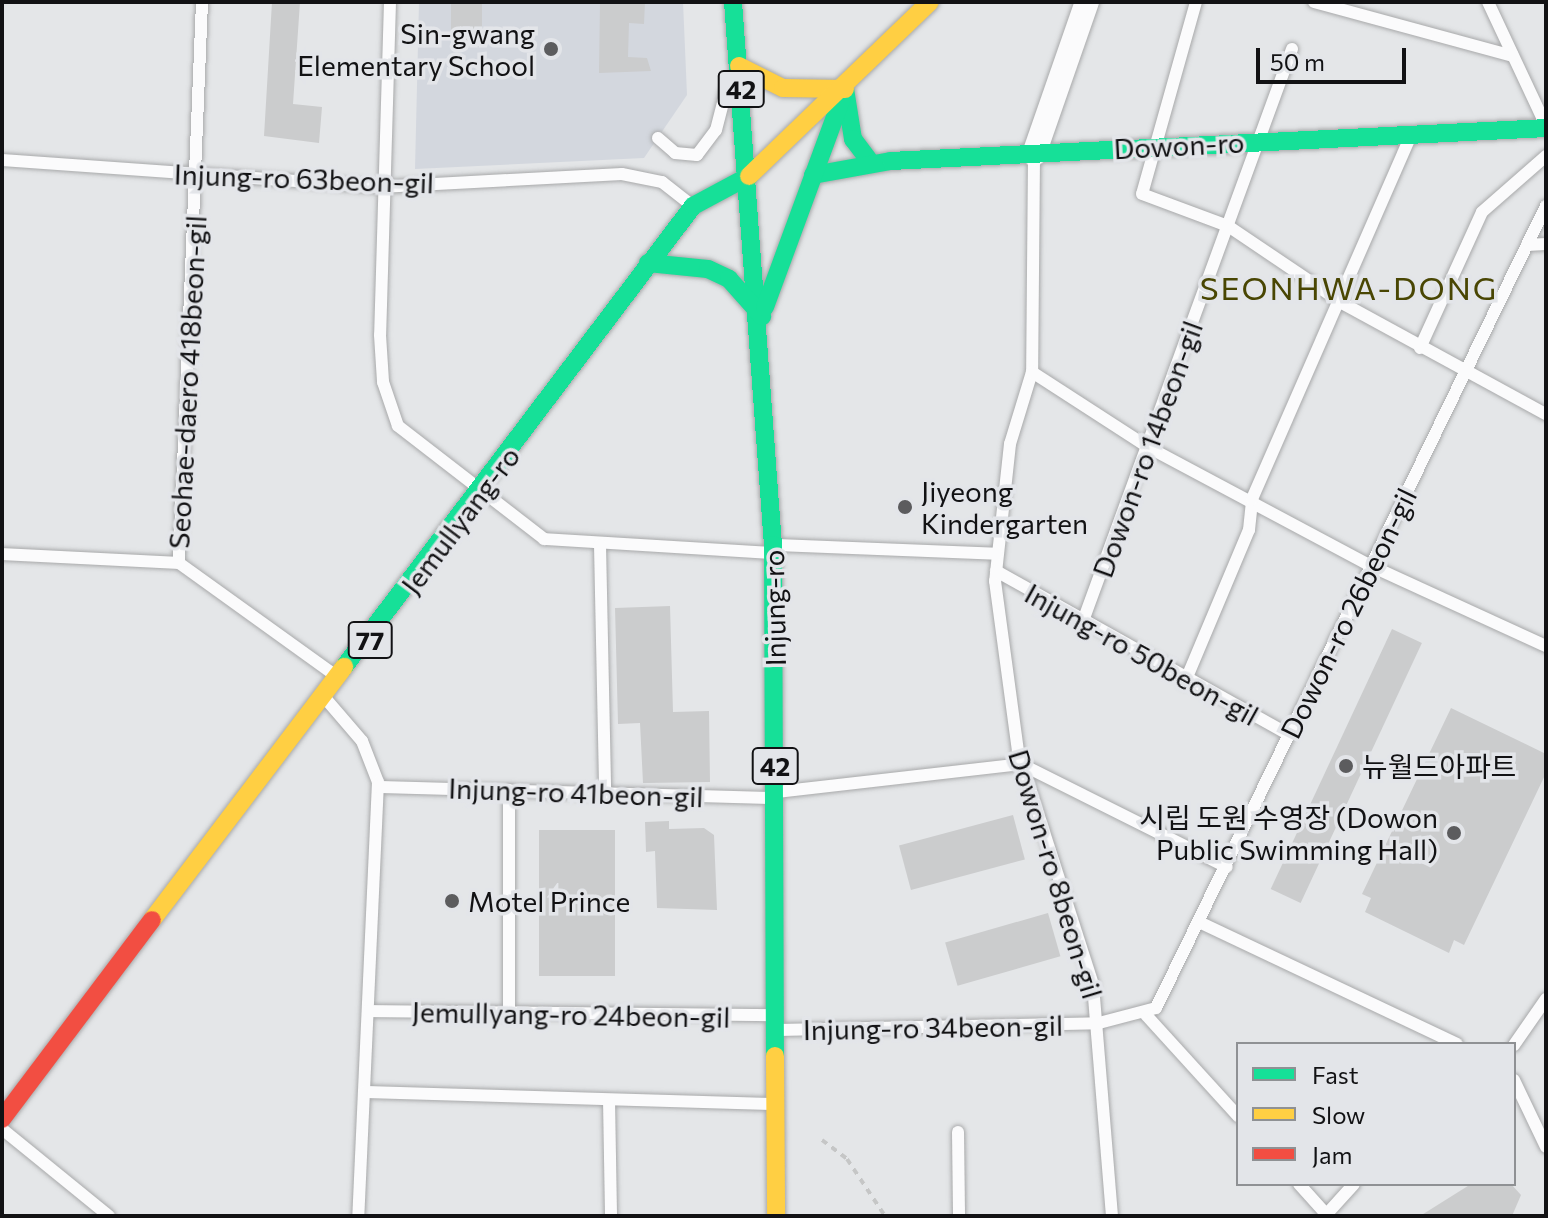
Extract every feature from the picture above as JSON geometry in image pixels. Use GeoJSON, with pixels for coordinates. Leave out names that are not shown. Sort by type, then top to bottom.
{"type":"FeatureCollection","features":[{"type":"Feature","properties":{"kind":"main road","name":"Injung-ro"},"geometry":{"type":"LineString","coordinates":[[733,2],[762,316],[774,549],[776,1216]]}},
{"type":"Feature","properties":{"kind":"main road","name":"Jemullyang-ro"},"geometry":{"type":"LineString","coordinates":[[2,1119],[340,679],[693,206],[749,176],[845,89],[930,2]]}},
{"type":"Feature","properties":{"kind":"main road"},"geometry":{"type":"LineString","coordinates":[[738,58],[783,88],[845,89]]}},
{"type":"Feature","properties":{"kind":"main road"},"geometry":{"type":"LineString","coordinates":[[845,89],[853,139],[871,163]]}},
{"type":"Feature","properties":{"kind":"main road"},"geometry":{"type":"LineString","coordinates":[[648,263],[708,269],[729,279],[762,316],[845,89]]}},
{"type":"Feature","properties":{"kind":"main road","name":"Dowon-ro"},"geometry":{"type":"LineString","coordinates":[[813,175],[871,163],[1256,140],[1546,127]]}},
{"type":"Feature","properties":{"kind":"main road"},"geometry":{"type":"LineString","coordinates":[[2,1095],[47,1060]]}},
{"type":"Feature","properties":{"kind":"street"},"geometry":{"type":"LineString","coordinates":[[1034,154],[1087,2]]}},
{"type":"Feature","properties":{"kind":"lane","name":"Seohae-daero 418beon-gil"},"geometry":{"type":"LineString","coordinates":[[202,2],[179,563],[340,679]]}},
{"type":"Feature","properties":{"kind":"lane"},"geometry":{"type":"LineString","coordinates":[[390,2],[380,187],[383,382],[398,426],[535,535],[600,545],[997,554]]}},
{"type":"Feature","properties":{"kind":"lane"},"geometry":{"type":"LineString","coordinates":[[1196,2],[1151,146],[1142,194],[1228,226],[1342,303],[1464,374],[1546,414]]}},
{"type":"Feature","properties":{"kind":"lane"},"geometry":{"type":"LineString","coordinates":[[1314,2],[1513,56]]}},
{"type":"Feature","properties":{"kind":"lane"},"geometry":{"type":"LineString","coordinates":[[1488,2],[1546,127]]}},
{"type":"Feature","properties":{"kind":"lane","name":"Dowon-ro 14beon-gil"},"geometry":{"type":"LineString","coordinates":[[1083,621],[1228,226],[1256,140],[1292,49]]}},
{"type":"Feature","properties":{"kind":"lane"},"geometry":{"type":"LineString","coordinates":[[658,138],[675,153],[697,155],[716,130],[738,58]]}},
{"type":"Feature","properties":{"kind":"lane"},"geometry":{"type":"LineString","coordinates":[[1185,682],[1249,530],[1252,499],[1342,303],[1411,134]]}},
{"type":"Feature","properties":{"kind":"lane","name":"Dowon-ro 8beon-gil"},"geometry":{"type":"LineString","coordinates":[[1034,154],[1032,372],[1010,444],[996,571],[1021,764],[1093,985],[1099,1023],[1112,1216]]}},
{"type":"Feature","properties":{"kind":"lane"},"geometry":{"type":"LineString","coordinates":[[1420,348],[1482,212],[1546,156]]}},
{"type":"Feature","properties":{"kind":"lane","name":"Injung-ro 63beon-gil"},"geometry":{"type":"LineString","coordinates":[[2,160],[380,187],[622,174],[662,182],[693,206]]}},
{"type":"Feature","properties":{"kind":"lane","name":"Dowon-ro 26beon-gil"},"geometry":{"type":"LineString","coordinates":[[1146,1015],[1167,995],[1369,565],[1546,206]]}},
{"type":"Feature","properties":{"kind":"lane"},"geometry":{"type":"LineString","coordinates":[[1527,245],[1546,244]]}},
{"type":"Feature","properties":{"kind":"lane"},"geometry":{"type":"LineString","coordinates":[[1032,372],[1148,447],[1252,499],[1369,565],[1546,646]]}},
{"type":"Feature","properties":{"kind":"lane"},"geometry":{"type":"LineString","coordinates":[[600,545],[605,793]]}},
{"type":"Feature","properties":{"kind":"lane"},"geometry":{"type":"LineString","coordinates":[[2,554],[179,563]]}},
{"type":"Feature","properties":{"kind":"lane","name":"Injung-ro 50beon-gil"},"geometry":{"type":"LineString","coordinates":[[996,571],[1185,682],[1289,735]]}},
{"type":"Feature","properties":{"kind":"lane"},"geometry":{"type":"LineString","coordinates":[[325,698],[362,741],[378,787],[358,1216]]}},
{"type":"Feature","properties":{"kind":"lane"},"geometry":{"type":"LineString","coordinates":[[1021,764],[1227,867]]}},
{"type":"Feature","properties":{"kind":"lane","name":"Injung-ro 41beon-gil"},"geometry":{"type":"LineString","coordinates":[[378,787],[775,795],[1021,764]]}},
{"type":"Feature","properties":{"kind":"lane"},"geometry":{"type":"LineString","coordinates":[[509,790],[509,1015]]}},
{"type":"Feature","properties":{"kind":"lane"},"geometry":{"type":"LineString","coordinates":[[1201,923],[1453,1042]]}},
{"type":"Feature","properties":{"kind":"lane"},"geometry":{"type":"LineString","coordinates":[[1516,1042],[1546,999]]}},
{"type":"Feature","properties":{"kind":"lane","name":"Jemullyang-ro 24beon-gil"},"geometry":{"type":"LineString","coordinates":[[368,1011],[774,1023]]}},
{"type":"Feature","properties":{"kind":"lane"},"geometry":{"type":"LineString","coordinates":[[1146,1015],[1236,1114]]}},
{"type":"Feature","properties":{"kind":"lane","name":"Injung-ro 34beon-gil"},"geometry":{"type":"LineString","coordinates":[[774,1023],[1099,1023],[1146,1015]]}},
{"type":"Feature","properties":{"kind":"lane"},"geometry":{"type":"LineString","coordinates":[[1516,1084],[1546,1147]]}},
{"type":"Feature","properties":{"kind":"lane"},"geometry":{"type":"LineString","coordinates":[[364,1092],[775,1104]]}},
{"type":"Feature","properties":{"kind":"lane"},"geometry":{"type":"LineString","coordinates":[[609,1100],[611,1216]]}},
{"type":"Feature","properties":{"kind":"lane"},"geometry":{"type":"LineString","coordinates":[[2,1129],[109,1216]]}},
{"type":"Feature","properties":{"kind":"lane"},"geometry":{"type":"LineString","coordinates":[[958,1132],[959,1216]]}},
{"type":"Feature","properties":{"kind":"lane"},"geometry":{"type":"LineString","coordinates":[[1301,1186],[1326,1215],[1352,1186]]}},
{"type":"Feature","properties":{"kind":"path"},"geometry":{"type":"LineString","coordinates":[[822,1140],[847,1159],[885,1216]]}},
{"type":"Feature","properties":{"kind":"shaded area","name":"Sin-gwang Elementary School"},"geometry":{"type":"Polygon","coordinates":[[[419,2],[683,2],[687,95],[644,158],[415,169],[419,2]]]}},
{"type":"Feature","properties":{"kind":"building"},"geometry":{"type":"Polygon","coordinates":[[[272,2],[300,2],[293,104],[322,107],[319,143],[264,136],[272,2]]]}},
{"type":"Feature","properties":{"kind":"building"},"geometry":{"type":"Polygon","coordinates":[[[451,2],[482,2],[482,47],[451,47],[451,2]]]}},
{"type":"Feature","properties":{"kind":"building"},"geometry":{"type":"Polygon","coordinates":[[[600,2],[645,2],[644,24],[629,23],[628,57],[647,58],[651,71],[599,73],[600,2]]]}},
{"type":"Feature","properties":{"kind":"building"},"geometry":{"type":"Polygon","coordinates":[[[670,606],[673,712],[709,711],[710,782],[643,783],[640,723],[618,724],[615,608],[670,606]]]}},
{"type":"Feature","properties":{"kind":"building","name":"뉴월드아파트"},"geometry":{"type":"Polygon","coordinates":[[[1392,629],[1422,643],[1301,903],[1271,889],[1392,629]]]}},
{"type":"Feature","properties":{"kind":"building","name":"시립 도원 수영장 (Dowon Public Swimming Hall)"},"geometry":{"type":"Polygon","coordinates":[[[1451,708],[1546,754],[1546,773],[1464,945],[1454,940],[1449,953],[1365,912],[1371,898],[1362,894],[1451,708]]]}},
{"type":"Feature","properties":{"kind":"building"},"geometry":{"type":"Polygon","coordinates":[[[1013,815],[1025,859],[911,890],[899,846],[1013,815]]]}},
{"type":"Feature","properties":{"kind":"building"},"geometry":{"type":"Polygon","coordinates":[[[669,821],[669,829],[704,828],[714,835],[717,910],[657,908],[655,851],[646,852],[645,822],[669,821]]]}},
{"type":"Feature","properties":{"kind":"building"},"geometry":{"type":"Polygon","coordinates":[[[539,830],[615,830],[615,976],[539,976],[539,830]]]}},
{"type":"Feature","properties":{"kind":"building"},"geometry":{"type":"Polygon","coordinates":[[[1048,913],[1060,956],[958,986],[945,942],[1048,913]]]}},
{"type":"Feature","properties":{"kind":"building"},"geometry":{"type":"Polygon","coordinates":[[[1468,1186],[1513,1186],[1521,1195],[1512,1216],[1420,1216],[1468,1186]]]}},
{"type":"Feature","properties":{"kind":"traffic: fast"},"geometry":{"type":"LineString","coordinates":[[733,2],[773,545],[775,1056]]}},
{"type":"Feature","properties":{"kind":"traffic: fast"},"geometry":{"type":"LineString","coordinates":[[845,89],[853,139],[871,163]]}},
{"type":"Feature","properties":{"kind":"traffic: fast"},"geometry":{"type":"LineString","coordinates":[[765,307],[845,89]]}},
{"type":"Feature","properties":{"kind":"traffic: fast"},"geometry":{"type":"LineString","coordinates":[[813,175],[891,161],[1546,128]]}},
{"type":"Feature","properties":{"kind":"traffic: fast"},"geometry":{"type":"LineString","coordinates":[[344,667],[693,206],[749,176]]}},
{"type":"Feature","properties":{"kind":"traffic: fast"},"geometry":{"type":"LineString","coordinates":[[648,263],[708,269],[729,279],[762,316]]}},
{"type":"Feature","properties":{"kind":"traffic: slow"},"geometry":{"type":"LineString","coordinates":[[749,176],[930,2]]}},
{"type":"Feature","properties":{"kind":"traffic: slow"},"geometry":{"type":"LineString","coordinates":[[739,66],[783,88],[845,89]]}},
{"type":"Feature","properties":{"kind":"traffic: slow"},"geometry":{"type":"LineString","coordinates":[[152,920],[344,667]]}},
{"type":"Feature","properties":{"kind":"traffic: slow"},"geometry":{"type":"LineString","coordinates":[[775,1056],[776,1216]]}},
{"type":"Feature","properties":{"kind":"traffic: jam"},"geometry":{"type":"LineString","coordinates":[[2,1119],[152,920]]}},
{"type":"Feature","properties":{"kind":"place","name":"Sin-gwang Elementary School"},"geometry":{"type":"Point","coordinates":[551,49]}},
{"type":"Feature","properties":{"kind":"place","name":"Jiyeong Kindergarten"},"geometry":{"type":"Point","coordinates":[905,507]}},
{"type":"Feature","properties":{"kind":"place","name":"뉴월드아파트"},"geometry":{"type":"Point","coordinates":[1346,766]}},
{"type":"Feature","properties":{"kind":"place","name":"시립 도원 수영장 (Dowon Public Swimming Hall)"},"geometry":{"type":"Point","coordinates":[1454,833]}},
{"type":"Feature","properties":{"kind":"place","name":"Motel Prince"},"geometry":{"type":"Point","coordinates":[452,901]}},
{"type":"Feature","properties":{"kind":"district","name":"SEONHWA-DONG"},"geometry":{"type":"Point","coordinates":[1349,287]}}]}
